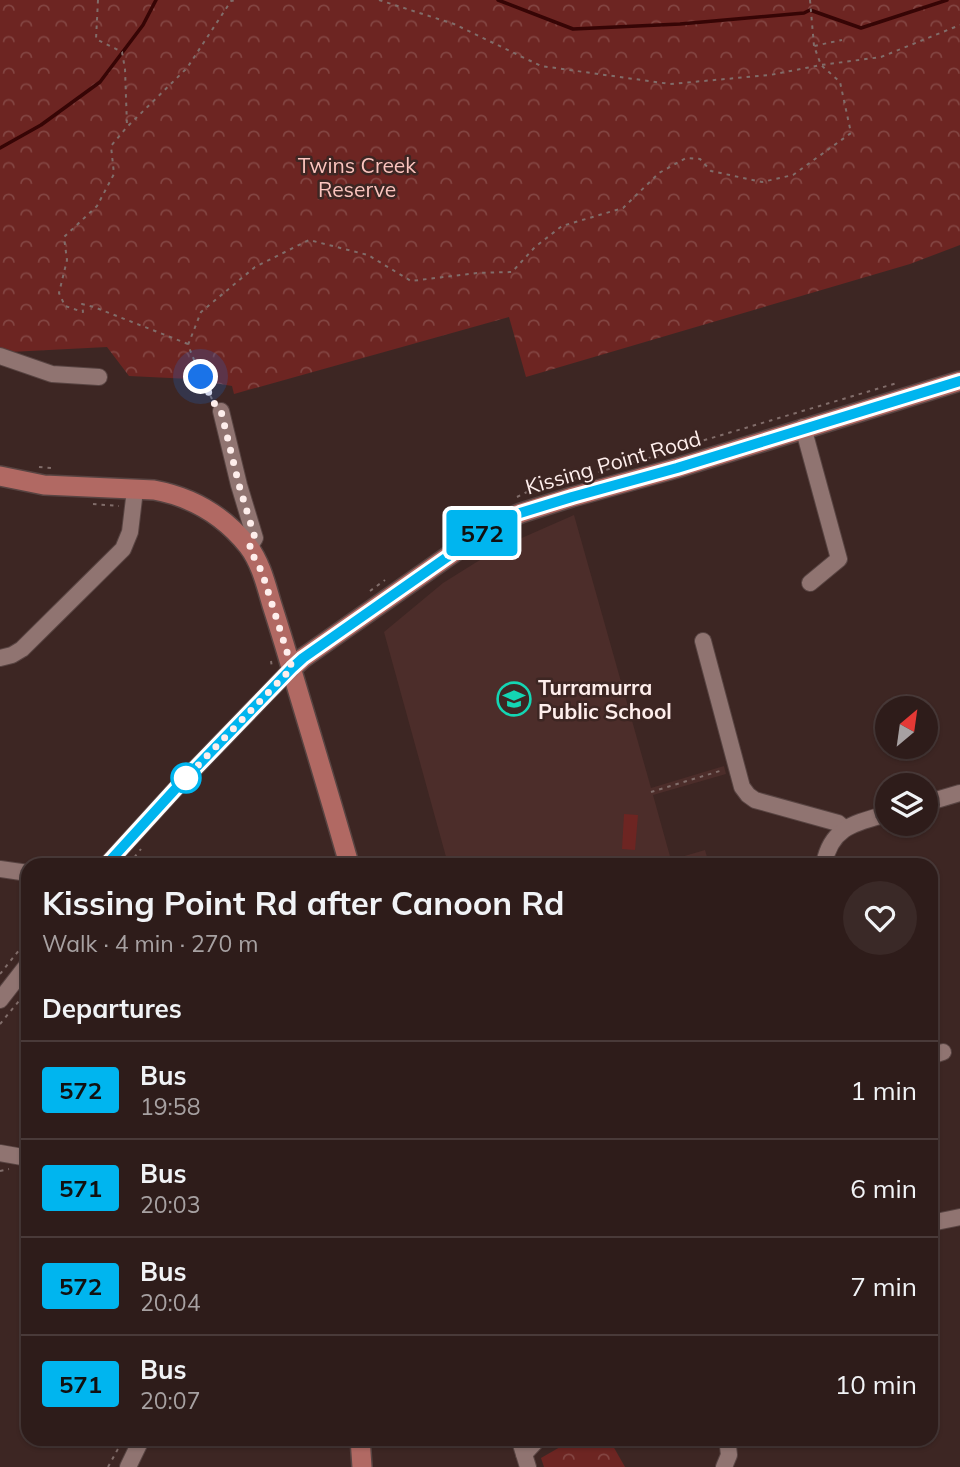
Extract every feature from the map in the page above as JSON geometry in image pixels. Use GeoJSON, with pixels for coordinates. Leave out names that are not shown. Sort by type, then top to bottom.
{"type":"FeatureCollection","features":[{"type":"Feature","properties":{"kind":"main road","name":"Kissing Point Road"},"geometry":{"type":"LineString","coordinates":[[292,668],[497,523],[520,513],[960,381]]}},
{"type":"Feature","properties":{"kind":"main road"},"geometry":{"type":"LineString","coordinates":[[0,477],[44,485],[172,493],[204,507],[228,525],[249,548],[262,572],[347,858]]}},
{"type":"Feature","properties":{"kind":"main road"},"geometry":{"type":"LineString","coordinates":[[361,1446],[362,1467]]}},
{"type":"Feature","properties":{"kind":"street"},"geometry":{"type":"LineString","coordinates":[[0,356],[52,374],[99,377]]}},
{"type":"Feature","properties":{"kind":"street"},"geometry":{"type":"LineString","coordinates":[[221,411],[255,538],[249,548]]}},
{"type":"Feature","properties":{"kind":"street"},"geometry":{"type":"LineString","coordinates":[[803,428],[839,559],[810,583]]}},
{"type":"Feature","properties":{"kind":"street"},"geometry":{"type":"LineString","coordinates":[[0,658],[22,649],[123,549],[130,532],[135,490]]}},
{"type":"Feature","properties":{"kind":"street"},"geometry":{"type":"LineString","coordinates":[[703,642],[742,787],[747,795],[755,800],[838,823],[844,828]]}},
{"type":"Feature","properties":{"kind":"street","name":"Kissing Point Road"},"geometry":{"type":"LineString","coordinates":[[112,858],[292,668]]}},
{"type":"Feature","properties":{"kind":"street"},"geometry":{"type":"LineString","coordinates":[[938,799],[960,793]]}},
{"type":"Feature","properties":{"kind":"street"},"geometry":{"type":"LineString","coordinates":[[825,858],[832,841],[844,828],[875,817]]}},
{"type":"Feature","properties":{"kind":"street"},"geometry":{"type":"LineString","coordinates":[[0,869],[21,872]]}},
{"type":"Feature","properties":{"kind":"street"},"geometry":{"type":"LineString","coordinates":[[0,1000],[21,973]]}},
{"type":"Feature","properties":{"kind":"street"},"geometry":{"type":"LineString","coordinates":[[0,1153],[21,1157]]}},
{"type":"Feature","properties":{"kind":"street"},"geometry":{"type":"LineString","coordinates":[[938,1222],[960,1217]]}},
{"type":"Feature","properties":{"kind":"street"},"geometry":{"type":"LineString","coordinates":[[128,1467],[138,1446]]}},
{"type":"Feature","properties":{"kind":"street"},"geometry":{"type":"LineString","coordinates":[[724,1467],[729,1455],[728,1446]]}},
{"type":"Feature","properties":{"kind":"path"},"geometry":{"type":"LineString","coordinates":[[98,0],[96,39],[122,52],[127,127]]}},
{"type":"Feature","properties":{"kind":"path"},"geometry":{"type":"LineString","coordinates":[[188,345],[94,307],[82,304],[83,312],[65,306],[59,292],[67,260],[64,237],[97,206],[114,174],[111,146],[187,68],[231,1],[237,0]]}},
{"type":"Feature","properties":{"kind":"path"},"geometry":{"type":"LineString","coordinates":[[379,0],[454,24],[541,66],[670,83],[771,75],[881,57],[960,25]]}},
{"type":"Feature","properties":{"kind":"path"},"geometry":{"type":"LineString","coordinates":[[221,411],[201,377],[188,345],[201,312],[255,267],[309,240],[368,255],[411,281],[477,273],[512,272],[535,247],[562,226],[623,208],[659,173],[686,158],[700,159],[711,171],[762,181],[793,175],[850,133],[840,82],[821,65],[814,47],[810,0]]}},
{"type":"Feature","properties":{"kind":"path"},"geometry":{"type":"LineString","coordinates":[[814,47],[842,40]]}},
{"type":"Feature","properties":{"kind":"path"},"geometry":{"type":"LineString","coordinates":[[652,792],[724,770]]}},
{"type":"Feature","properties":{"kind":"path"},"geometry":{"type":"LineString","coordinates":[[0,974],[21,948]]}},
{"type":"Feature","properties":{"kind":"path"},"geometry":{"type":"LineString","coordinates":[[0,1024],[21,998]]}},
{"type":"Feature","properties":{"kind":"path"},"geometry":{"type":"LineString","coordinates":[[108,1467],[120,1446]]}},
{"type":"Feature","properties":{"kind":"shaded area","name":"Turramurra Public School"},"geometry":{"type":"Polygon","coordinates":[[[574,515],[651,788],[724,766],[726,774],[653,795],[670,858],[446,858],[384,632],[443,583],[508,544],[574,515]]]}},
{"type":"Feature","properties":{"kind":"shaded area","name":"Turramurra Public School"},"geometry":{"type":"Polygon","coordinates":[[[705,850],[707,858],[678,858],[705,850]]]}},
{"type":"Feature","properties":{"kind":"green space","name":"Twins Creek Reserve"},"geometry":{"type":"Polygon","coordinates":[[[0,0],[960,0],[960,245],[910,264],[526,377],[509,317],[234,394],[232,386],[191,379],[129,376],[107,347],[10,352],[0,348],[0,0]]]}},
{"type":"Feature","properties":{"kind":"green space"},"geometry":{"type":"Polygon","coordinates":[[[624,814],[638,815],[635,850],[622,849],[624,814]]]}},
{"type":"Feature","properties":{"kind":"green space"},"geometry":{"type":"Polygon","coordinates":[[[562,1446],[613,1446],[625,1467],[544,1467],[541,1458],[562,1446]]]}},
{"type":"Feature","properties":{"kind":"waterway"},"geometry":{"type":"LineString","coordinates":[[0,148],[41,125],[100,82],[143,25],[156,0]]}},
{"type":"Feature","properties":{"kind":"waterway"},"geometry":{"type":"LineString","coordinates":[[498,0],[573,29],[680,24],[804,13],[810,10],[861,28],[947,0]]}},
{"type":"Feature","properties":{"kind":"bus line","name":"572"},"geometry":{"type":"LineString","coordinates":[[112,858],[179,785],[303,658],[497,523],[572,497],[677,468],[960,381]]}},
{"type":"Feature","properties":{"kind":"place","name":"Turramurra Public School"},"geometry":{"type":"Point","coordinates":[514,699]}},
{"type":"Feature","properties":{"kind":"route"},"geometry":{"type":"LineString","coordinates":[[186,778],[179,785],[292,668],[262,572],[249,548],[255,538],[221,411],[201,377]]}}]}
